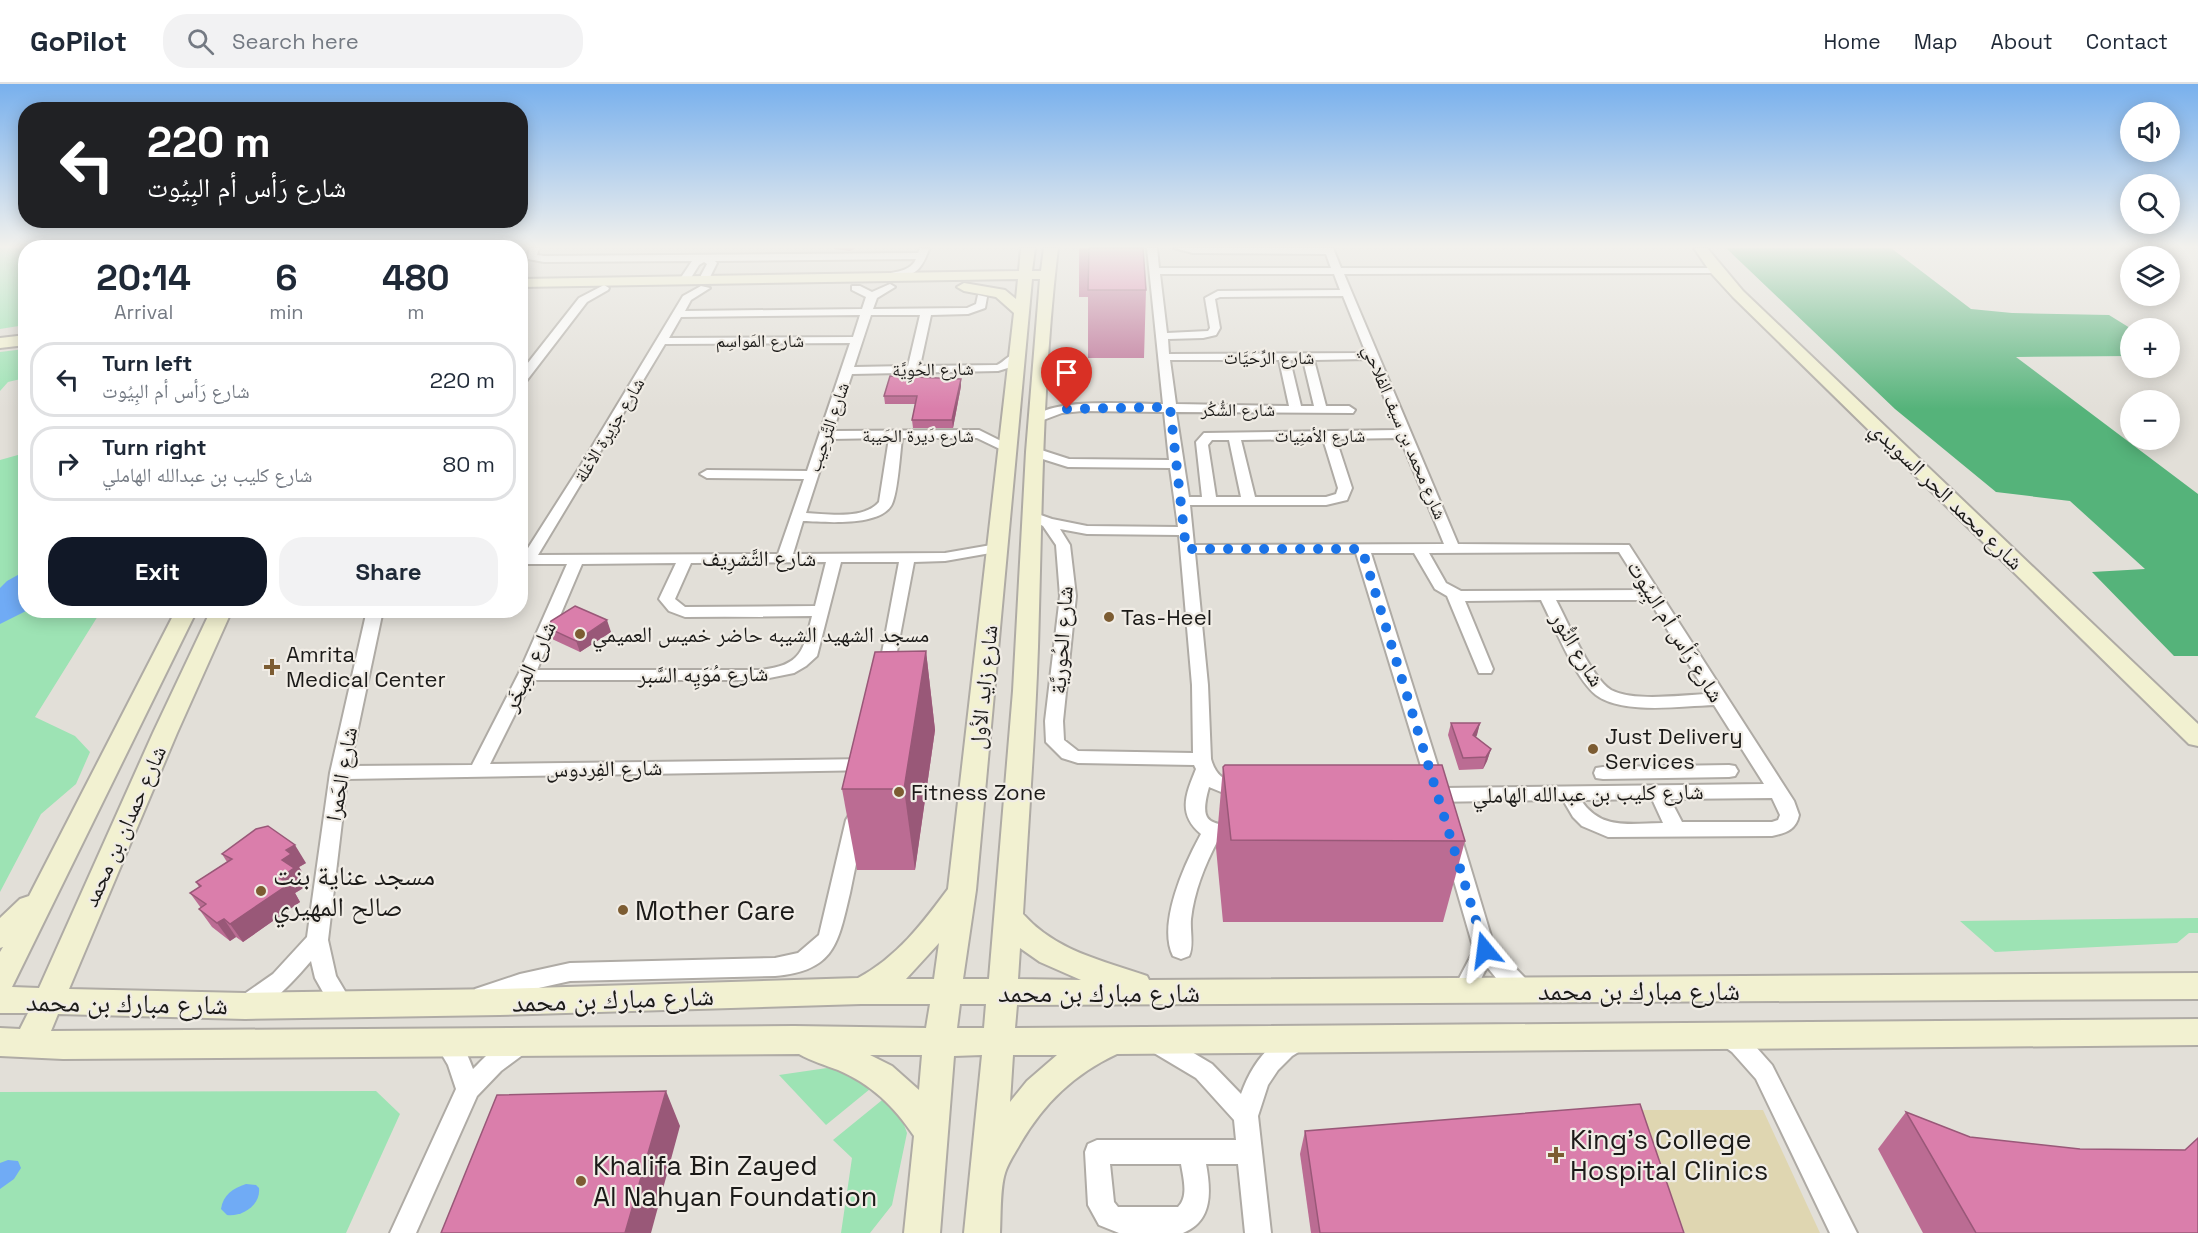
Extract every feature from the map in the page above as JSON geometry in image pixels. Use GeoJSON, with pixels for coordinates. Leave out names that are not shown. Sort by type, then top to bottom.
{"type":"FeatureCollection","features":[{"type":"Feature","properties":{"kind":"main road"},"geometry":{"type":"LineString","coordinates":[[1011,302],[1021,310]]}},
{"type":"Feature","properties":{"kind":"main road","name":"شارع زايد الأول"},"geometry":{"type":"LineString","coordinates":[[922,1233],[939,1042],[962,890],[1022,302]]}},
{"type":"Feature","properties":{"kind":"main road","name":"شارع زايد الأول"},"geometry":{"type":"LineString","coordinates":[[982,1233],[1040,520],[1035,452],[1046,302]]}},
{"type":"Feature","properties":{"kind":"main road","name":"شارع محمد الحر السويدي"},"geometry":{"type":"LineString","coordinates":[[1746,302],[2198,738]]}},
{"type":"Feature","properties":{"kind":"main road"},"geometry":{"type":"LineString","coordinates":[[0,335],[18,332]]}},
{"type":"Feature","properties":{"kind":"main road"},"geometry":{"type":"LineString","coordinates":[[0,343],[18,341]]}},
{"type":"Feature","properties":{"kind":"main road","name":"شارع حمدان بن محمد"},"geometry":{"type":"LineString","coordinates":[[0,981],[183,618]]}},
{"type":"Feature","properties":{"kind":"main road","name":"شارع حمدان بن محمد"},"geometry":{"type":"LineString","coordinates":[[15,1042],[47,1002],[160,743],[218,618]]}},
{"type":"Feature","properties":{"kind":"main road"},"geometry":{"type":"LineString","coordinates":[[0,936],[45,890]]}},
{"type":"Feature","properties":{"kind":"main road"},"geometry":{"type":"LineString","coordinates":[[861,991],[882,981],[907,962],[962,890]]}},
{"type":"Feature","properties":{"kind":"main road"},"geometry":{"type":"LineString","coordinates":[[1009,918],[1029,940],[1048,954],[1086,970],[1164,993]]}},
{"type":"Feature","properties":{"kind":"main road","name":"شارع مبارك بن محمد"},"geometry":{"type":"LineString","coordinates":[[0,1000],[245,1006],[468,1003],[861,991],[1164,993],[2198,986]]}},
{"type":"Feature","properties":{"kind":"main road","name":"شارع مبارك بن محمد"},"geometry":{"type":"LineString","coordinates":[[15,1042],[63,1045],[799,1040],[939,1042],[2198,1032]]}},
{"type":"Feature","properties":{"kind":"main road"},"geometry":{"type":"LineString","coordinates":[[986,1174],[1029,1101],[1048,1080],[1092,1050],[1134,1039]]}},
{"type":"Feature","properties":{"kind":"main road"},"geometry":{"type":"LineString","coordinates":[[799,1040],[881,1075],[905,1096],[931,1133]]}},
{"type":"Feature","properties":{"kind":"street"},"geometry":{"type":"LineString","coordinates":[[528,369],[575,302]]}},
{"type":"Feature","properties":{"kind":"street","name":"شارع جزيرة الأغلة"},"geometry":{"type":"LineString","coordinates":[[528,554],[663,341],[678,314],[681,302]]}},
{"type":"Feature","properties":{"kind":"street","name":"شارع التَّرحِيب"},"geometry":{"type":"LineString","coordinates":[[784,558],[870,302]]}},
{"type":"Feature","properties":{"kind":"street"},"geometry":{"type":"LineString","coordinates":[[678,314],[926,312],[973,310],[981,306],[981,302]]}},
{"type":"Feature","properties":{"kind":"street"},"geometry":{"type":"LineString","coordinates":[[1158,302],[1176,464],[1183,501],[1200,685],[1203,764],[1194,812],[1197,820],[1212,832],[1222,835],[1255,835]]}},
{"type":"Feature","properties":{"kind":"street"},"geometry":{"type":"LineString","coordinates":[[1162,336],[1212,333],[1215,330],[1211,302]]}},
{"type":"Feature","properties":{"kind":"street","name":"شارع محمد بن سيف الفلاحي"},"geometry":{"type":"LineString","coordinates":[[1351,302],[1453,549]]}},
{"type":"Feature","properties":{"kind":"street"},"geometry":{"type":"LineString","coordinates":[[913,369],[926,312]]}},
{"type":"Feature","properties":{"kind":"street","name":"شارع المَواسِم"},"geometry":{"type":"LineString","coordinates":[[663,341],[858,340]]}},
{"type":"Feature","properties":{"kind":"street","name":"شارع الرِّحَيَّات"},"geometry":{"type":"LineString","coordinates":[[1164,357],[1373,356]]}},
{"type":"Feature","properties":{"kind":"street","name":"شارع الحُوِيَّة"},"geometry":{"type":"LineString","coordinates":[[847,371],[998,368],[1007,365],[1015,357]]}},
{"type":"Feature","properties":{"kind":"street","name":"شارع الشُّكُر"},"geometry":{"type":"LineString","coordinates":[[1284,357],[1296,409]]}},
{"type":"Feature","properties":{"kind":"street"},"geometry":{"type":"LineString","coordinates":[[1308,357],[1322,410]]}},
{"type":"Feature","properties":{"kind":"street","name":"شارع الشُّكُر"},"geometry":{"type":"LineString","coordinates":[[1038,418],[1060,410],[1082,407],[1348,410]]}},
{"type":"Feature","properties":{"kind":"street"},"geometry":{"type":"LineString","coordinates":[[798,517],[867,516],[881,511],[886,503],[896,434]]}},
{"type":"Feature","properties":{"kind":"street","name":"شارع دَيرة الحَيبة"},"geometry":{"type":"LineString","coordinates":[[826,435],[979,434],[1007,447]]}},
{"type":"Feature","properties":{"kind":"street","name":"شارع الأمنِيات"},"geometry":{"type":"LineString","coordinates":[[1210,502],[1202,442],[1215,435],[1406,434]]}},
{"type":"Feature","properties":{"kind":"street"},"geometry":{"type":"LineString","coordinates":[[1234,435],[1249,501]]}},
{"type":"Feature","properties":{"kind":"street"},"geometry":{"type":"LineString","coordinates":[[1183,501],[1326,501],[1342,497],[1345,488],[1328,435]]}},
{"type":"Feature","properties":{"kind":"street"},"geometry":{"type":"LineString","coordinates":[[1035,452],[1068,464]]}},
{"type":"Feature","properties":{"kind":"street"},"geometry":{"type":"LineString","coordinates":[[1035,474],[1068,464],[1176,464]]}},
{"type":"Feature","properties":{"kind":"street"},"geometry":{"type":"LineString","coordinates":[[707,474],[812,475]]}},
{"type":"Feature","properties":{"kind":"street"},"geometry":{"type":"LineString","coordinates":[[1040,520],[1087,530],[1185,531]]}},
{"type":"Feature","properties":{"kind":"street","name":"شارع الحُوريَّة"},"geometry":{"type":"LineString","coordinates":[[1040,520],[1063,545],[1068,596],[1054,721],[1055,742],[1068,754],[1078,757],[1203,764]]}},
{"type":"Feature","properties":{"kind":"street"},"geometry":{"type":"LineString","coordinates":[[1063,545],[1069,538],[1087,530]]}},
{"type":"Feature","properties":{"kind":"street","name":"شارع التَّشرِيف"},"geometry":{"type":"LineString","coordinates":[[528,560],[907,558],[954,556],[997,548]]}},
{"type":"Feature","properties":{"kind":"street","name":"شارع رَأس أم البِيُوت"},"geometry":{"type":"LineString","coordinates":[[1186,549],[1624,548],[1790,816],[1787,824],[1772,829],[1617,830],[1598,827],[1581,817],[1569,794]]}},
{"type":"Feature","properties":{"kind":"street"},"geometry":{"type":"LineString","coordinates":[[1362,549],[1485,950],[1522,990]]}},
{"type":"Feature","properties":{"kind":"street"},"geometry":{"type":"LineString","coordinates":[[1419,549],[1440,586],[1455,596],[1470,598],[1654,595]]}},
{"type":"Feature","properties":{"kind":"street"},"geometry":{"type":"LineString","coordinates":[[686,558],[667,599],[676,610],[685,612],[821,611]]}},
{"type":"Feature","properties":{"kind":"street","name":"شارع مُوَيِه السَّبر"},"geometry":{"type":"LineString","coordinates":[[526,675],[759,675],[778,673],[796,666],[812,652],[835,558]]}},
{"type":"Feature","properties":{"kind":"street"},"geometry":{"type":"LineString","coordinates":[[882,695],[907,558]]}},
{"type":"Feature","properties":{"kind":"street","name":"شارع المِبخَر"},"geometry":{"type":"LineString","coordinates":[[478,770],[526,675],[576,560]]}},
{"type":"Feature","properties":{"kind":"street"},"geometry":{"type":"LineString","coordinates":[[1455,596],[1485,669]]}},
{"type":"Feature","properties":{"kind":"street","name":"شارع النُّور"},"geometry":{"type":"LineString","coordinates":[[1547,597],[1593,681],[1604,693],[1624,700],[1719,699]]}},
{"type":"Feature","properties":{"kind":"street","name":"شارع الحَمرا"},"geometry":{"type":"LineString","coordinates":[[341,1003],[326,978],[317,940],[339,773],[373,618]]}},
{"type":"Feature","properties":{"kind":"street","name":"شارع الفِردوس"},"geometry":{"type":"LineString","coordinates":[[339,773],[871,759],[828,938],[819,950],[799,963],[775,967],[570,972],[520,983],[468,1003]]}},
{"type":"Feature","properties":{"kind":"street"},"geometry":{"type":"LineString","coordinates":[[1203,764],[1213,782],[1228,790],[1246,795],[1265,795]]}},
{"type":"Feature","properties":{"kind":"street"},"geometry":{"type":"LineString","coordinates":[[1603,773],[1729,771]]}},
{"type":"Feature","properties":{"kind":"street"},"geometry":{"type":"LineString","coordinates":[[1667,772],[1677,792]]}},
{"type":"Feature","properties":{"kind":"street","name":"شارع كليب بن عبدالله الهاملي"},"geometry":{"type":"LineString","coordinates":[[1414,795],[1776,791]]}},
{"type":"Feature","properties":{"kind":"street"},"geometry":{"type":"LineString","coordinates":[[1658,793],[1676,830]]}},
{"type":"Feature","properties":{"kind":"street"},"geometry":{"type":"LineString","coordinates":[[1182,950],[1179,938],[1182,913],[1195,867],[1212,832]]}},
{"type":"Feature","properties":{"kind":"street"},"geometry":{"type":"LineString","coordinates":[[245,1006],[281,980],[317,940]]}},
{"type":"Feature","properties":{"kind":"street"},"geometry":{"type":"LineString","coordinates":[[1464,990],[1485,950]]}},
{"type":"Feature","properties":{"kind":"street"},"geometry":{"type":"LineString","coordinates":[[1725,1034],[1740,1045],[1764,1072],[1844,1233]]}},
{"type":"Feature","properties":{"kind":"street"},"geometry":{"type":"LineString","coordinates":[[1134,1039],[1186,1059],[1204,1071],[1246,1116]]}},
{"type":"Feature","properties":{"kind":"street"},"geometry":{"type":"LineString","coordinates":[[1258,1233],[1246,1116],[1258,1080],[1270,1063],[1284,1049],[1302,1039]]}},
{"type":"Feature","properties":{"kind":"street"},"geometry":{"type":"LineString","coordinates":[[403,1233],[468,1089],[493,1064],[522,1042]]}},
{"type":"Feature","properties":{"kind":"street"},"geometry":{"type":"LineString","coordinates":[[446,1043],[458,1060],[468,1089]]}},
{"type":"Feature","properties":{"kind":"street"},"geometry":{"type":"LineString","coordinates":[[1191,1152],[1197,1202],[1189,1217],[1184,1220],[1122,1221],[1109,1216],[1104,1211],[1101,1205],[1097,1152],[1191,1152],[1249,1152]]}},
{"type":"Feature","properties":{"kind":"green space"},"geometry":{"type":"Polygon","coordinates":[[[0,302],[18,302],[18,326],[0,329],[0,302]]]}},
{"type":"Feature","properties":{"kind":"green space"},"geometry":{"type":"Polygon","coordinates":[[[1782,302],[1961,302],[1971,309],[2012,313],[2109,315],[2120,322],[2120,356],[2016,357],[2120,435],[2120,450],[2140,450],[2198,494],[2198,656],[2174,656],[2092,572],[2145,569],[2070,501],[1996,492],[1895,409],[1782,302]]]}},
{"type":"Feature","properties":{"kind":"green space"},"geometry":{"type":"Polygon","coordinates":[[[18,350],[18,380],[8,382],[0,391],[0,352],[18,350]]]}},
{"type":"Feature","properties":{"kind":"green space"},"geometry":{"type":"Polygon","coordinates":[[[18,455],[18,618],[97,618],[35,717],[75,736],[90,752],[76,784],[41,814],[0,892],[0,460],[18,455]]]}},
{"type":"Feature","properties":{"kind":"green space"},"geometry":{"type":"Polygon","coordinates":[[[2198,918],[2198,933],[2189,933],[2177,943],[1995,952],[1960,921],[2198,918]]]}},
{"type":"Feature","properties":{"kind":"green space"},"geometry":{"type":"Polygon","coordinates":[[[834,1067],[881,1080],[826,1125],[779,1075],[834,1067]]]}},
{"type":"Feature","properties":{"kind":"green space"},"geometry":{"type":"Polygon","coordinates":[[[376,1091],[400,1114],[346,1233],[0,1233],[0,1092],[376,1091]]]}},
{"type":"Feature","properties":{"kind":"green space"},"geometry":{"type":"Polygon","coordinates":[[[892,1092],[907,1133],[892,1205],[870,1233],[841,1233],[852,1158],[833,1140],[892,1092]]]}},
{"type":"Feature","properties":{"kind":"sand"},"geometry":{"type":"Polygon","coordinates":[[[1639,1110],[1763,1110],[1820,1233],[1685,1233],[1639,1110]]]}},
{"type":"Feature","properties":{"kind":"water"},"geometry":{"type":"Polygon","coordinates":[[[18,575],[18,615],[0,624],[0,588],[18,575]]]}},
{"type":"Feature","properties":{"kind":"water"},"geometry":{"type":"Polygon","coordinates":[[[8,1160],[18,1161],[21,1168],[14,1179],[0,1189],[0,1163],[8,1160]]]}},
{"type":"Feature","properties":{"kind":"water"},"geometry":{"type":"Polygon","coordinates":[[[246,1184],[256,1185],[259,1188],[254,1205],[239,1214],[227,1215],[221,1209],[226,1196],[246,1184]]]}},
{"type":"Feature","properties":{"kind":"building"},"geometry":{"type":"Polygon","coordinates":[[[890,376],[961,379],[952,420],[912,420],[917,396],[884,396],[890,376]]]}},
{"type":"Feature","properties":{"kind":"building"},"geometry":{"type":"Polygon","coordinates":[[[575,606],[607,620],[576,641],[548,628],[551,621],[575,606]]]}},
{"type":"Feature","properties":{"kind":"building"},"geometry":{"type":"Polygon","coordinates":[[[926,651],[904,789],[842,789],[875,652],[926,651]]]}},
{"type":"Feature","properties":{"kind":"building"},"geometry":{"type":"Polygon","coordinates":[[[1451,723],[1480,723],[1473,735],[1491,749],[1486,757],[1463,758],[1451,723]]]}},
{"type":"Feature","properties":{"kind":"building"},"geometry":{"type":"Polygon","coordinates":[[[1225,765],[1442,765],[1465,841],[1231,840],[1223,767],[1225,765]]]}},
{"type":"Feature","properties":{"kind":"building"},"geometry":{"type":"Polygon","coordinates":[[[268,826],[295,845],[286,850],[291,854],[282,860],[294,868],[280,878],[289,884],[230,924],[224,919],[217,923],[199,909],[206,904],[190,893],[201,886],[196,882],[232,859],[222,854],[256,829],[268,826]]]}},
{"type":"Feature","properties":{"kind":"building","name":"Khalifa Bin Zayed Al Nahyan Foundation"},"geometry":{"type":"Polygon","coordinates":[[[666,1091],[625,1233],[441,1233],[497,1095],[666,1091]]]}},
{"type":"Feature","properties":{"kind":"building"},"geometry":{"type":"Polygon","coordinates":[[[1640,1104],[1684,1233],[1320,1233],[1305,1131],[1640,1104]]]}},
{"type":"Feature","properties":{"kind":"building"},"geometry":{"type":"Polygon","coordinates":[[[1906,1112],[1970,1137],[2080,1149],[2185,1150],[2198,1138],[2198,1233],[1976,1233],[1906,1112]]]}},
{"type":"Feature","properties":{"kind":"place","name":"Tas-Heel"},"geometry":{"type":"Point","coordinates":[1109,617]}},
{"type":"Feature","properties":{"kind":"place","name":"مسجد الشهيد الشيبه حاضر خميس العميمي"},"geometry":{"type":"Point","coordinates":[580,634]}},
{"type":"Feature","properties":{"kind":"place","name":"Amrita Medical Center"},"geometry":{"type":"Point","coordinates":[272,667]}},
{"type":"Feature","properties":{"kind":"place","name":"Just Delivery Services"},"geometry":{"type":"Point","coordinates":[1593,749]}},
{"type":"Feature","properties":{"kind":"place","name":"Fitness Zone"},"geometry":{"type":"Point","coordinates":[899,792]}},
{"type":"Feature","properties":{"kind":"place","name":"مسجد عناية بنت صالح المهيري"},"geometry":{"type":"Point","coordinates":[261,891]}},
{"type":"Feature","properties":{"kind":"place","name":"Mother Care"},"geometry":{"type":"Point","coordinates":[623,910]}},
{"type":"Feature","properties":{"kind":"place","name":"King's College Hospital Clinics"},"geometry":{"type":"Point","coordinates":[1556,1155]}},
{"type":"Feature","properties":{"kind":"place","name":"Khalifa Bin Zayed Al Nahyan Foundation"},"geometry":{"type":"Point","coordinates":[581,1181]}},
{"type":"Feature","properties":{"kind":"route"},"geometry":{"type":"LineString","coordinates":[[1067,409],[1170,407],[1176,464],[1183,501],[1186,549],[1362,549],[1485,950]]}}]}
